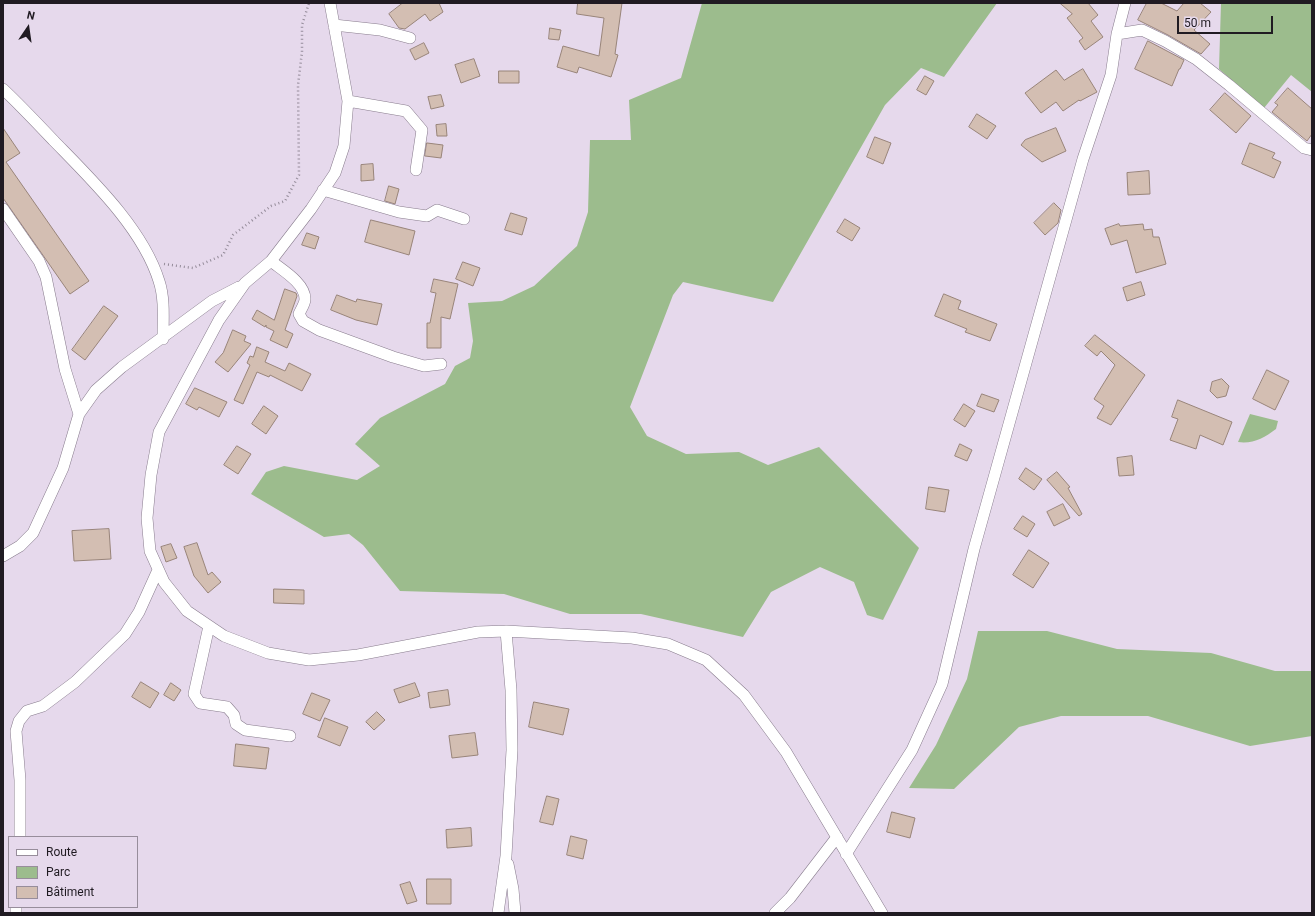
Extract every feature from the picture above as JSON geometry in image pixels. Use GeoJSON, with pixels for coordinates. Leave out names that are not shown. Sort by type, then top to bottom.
{"type":"FeatureCollection","features":[{"type":"Feature","properties":{"kind":"street"},"geometry":{"type":"LineString","coordinates":[[3,556],[20,546],[33,533],[63,468],[79,414],[96,390],[122,367],[163,339],[212,301],[245,283],[271,261],[335,173],[344,146],[348,101],[330,3]]}},
{"type":"Feature","properties":{"kind":"street"},"geometry":{"type":"LineString","coordinates":[[846,854],[912,750],[942,684],[974,549],[1083,159],[1111,75],[1117,34],[1125,3]]}},
{"type":"Feature","properties":{"kind":"street"},"geometry":{"type":"LineString","coordinates":[[334,25],[380,30],[410,38]]}},
{"type":"Feature","properties":{"kind":"street"},"geometry":{"type":"LineString","coordinates":[[1117,34],[1142,30],[1196,59],[1304,148],[1312,150]]}},
{"type":"Feature","properties":{"kind":"street"},"geometry":{"type":"LineString","coordinates":[[3,89],[80,167],[108,199],[131,229],[152,262],[160,282],[163,305],[163,339]]}},
{"type":"Feature","properties":{"kind":"street"},"geometry":{"type":"LineString","coordinates":[[348,101],[406,111],[422,130],[416,170]]}},
{"type":"Feature","properties":{"kind":"street"},"geometry":{"type":"LineString","coordinates":[[323,190],[400,212],[427,216],[437,210],[464,219]]}},
{"type":"Feature","properties":{"kind":"street"},"geometry":{"type":"LineString","coordinates":[[3,209],[39,261],[46,277],[65,369],[79,414]]}},
{"type":"Feature","properties":{"kind":"street"},"geometry":{"type":"LineString","coordinates":[[271,261],[296,282],[303,290],[305,300],[299,314],[303,321],[314,327],[424,366],[441,364]]}},
{"type":"Feature","properties":{"kind":"street"},"geometry":{"type":"LineString","coordinates":[[245,283],[219,320],[159,432],[147,518],[150,551],[164,582],[187,611],[224,636],[268,653],[309,660],[358,655],[478,632],[506,631],[632,638],[668,644],[706,660],[744,695],[786,752],[882,913]]}},
{"type":"Feature","properties":{"kind":"street"},"geometry":{"type":"LineString","coordinates":[[20,836],[20,780],[16,731],[19,721],[27,711],[43,706],[75,682],[125,634],[139,612],[158,570]]}},
{"type":"Feature","properties":{"kind":"street"},"geometry":{"type":"LineString","coordinates":[[209,626],[194,694],[200,703],[227,708],[234,715],[236,724],[245,730],[290,736]]}},
{"type":"Feature","properties":{"kind":"street"},"geometry":{"type":"LineString","coordinates":[[498,913],[506,856],[512,750],[511,690],[506,631]]}},
{"type":"Feature","properties":{"kind":"street"},"geometry":{"type":"LineString","coordinates":[[775,913],[790,898],[837,837]]}},
{"type":"Feature","properties":{"kind":"street"},"geometry":{"type":"LineString","coordinates":[[506,856],[513,889],[515,913]]}},
{"type":"Feature","properties":{"kind":"path"},"geometry":{"type":"LineString","coordinates":[[152,262],[193,268],[223,255],[233,235],[271,206],[286,201],[299,175],[298,85],[302,52],[302,25],[309,3]]}},
{"type":"Feature","properties":{"kind":"green space"},"geometry":{"type":"Polygon","coordinates":[[[702,3],[997,3],[944,77],[921,68],[885,105],[773,302],[683,282],[673,295],[630,407],[647,436],[686,454],[739,452],[768,465],[819,447],[919,548],[883,620],[867,615],[854,582],[820,567],[771,592],[743,637],[641,614],[570,614],[504,594],[400,591],[363,545],[349,534],[324,537],[251,494],[266,472],[284,466],[357,480],[380,466],[355,444],[380,418],[445,384],[455,366],[470,358],[473,341],[468,303],[502,301],[534,286],[577,246],[588,212],[590,140],[631,140],[629,100],[681,78],[702,3]]]}},
{"type":"Feature","properties":{"kind":"green space"},"geometry":{"type":"Polygon","coordinates":[[[1221,3],[1312,3],[1312,92],[1291,75],[1264,108],[1219,69],[1221,3]]]}},
{"type":"Feature","properties":{"kind":"green space"},"geometry":{"type":"Polygon","coordinates":[[[1250,414],[1278,421],[1276,429],[1258,440],[1238,442],[1250,414]]]}},
{"type":"Feature","properties":{"kind":"green space"},"geometry":{"type":"Polygon","coordinates":[[[978,631],[1047,631],[1117,649],[1211,653],[1275,671],[1312,671],[1312,736],[1250,746],[1148,716],[1061,716],[1019,727],[954,789],[909,788],[936,745],[967,679],[978,631]]]}},
{"type":"Feature","properties":{"kind":"building"},"geometry":{"type":"Polygon","coordinates":[[[403,3],[439,3],[443,12],[430,21],[425,14],[405,29],[399,28],[389,14],[403,3]]]}},
{"type":"Feature","properties":{"kind":"building"},"geometry":{"type":"Polygon","coordinates":[[[578,3],[622,3],[615,54],[618,55],[611,77],[579,67],[577,73],[557,67],[563,46],[599,56],[604,18],[577,14],[578,3]]]}},
{"type":"Feature","properties":{"kind":"building"},"geometry":{"type":"Polygon","coordinates":[[[1060,3],[1088,3],[1098,15],[1091,21],[1103,37],[1085,50],[1079,41],[1083,38],[1067,18],[1072,14],[1060,3]]]}},
{"type":"Feature","properties":{"kind":"building"},"geometry":{"type":"Polygon","coordinates":[[[1147,3],[1161,3],[1177,11],[1184,3],[1200,3],[1211,12],[1194,30],[1210,44],[1201,54],[1138,20],[1147,3]]]}},
{"type":"Feature","properties":{"kind":"building"},"geometry":{"type":"Polygon","coordinates":[[[550,28],[561,30],[559,40],[549,39],[550,28]]]}},
{"type":"Feature","properties":{"kind":"building"},"geometry":{"type":"Polygon","coordinates":[[[1148,41],[1184,60],[1172,86],[1135,69],[1148,41]]]}},
{"type":"Feature","properties":{"kind":"building"},"geometry":{"type":"Polygon","coordinates":[[[424,43],[429,53],[415,60],[410,50],[424,43]]]}},
{"type":"Feature","properties":{"kind":"building"},"geometry":{"type":"Polygon","coordinates":[[[474,59],[480,76],[461,83],[455,65],[474,59]]]}},
{"type":"Feature","properties":{"kind":"building"},"geometry":{"type":"Polygon","coordinates":[[[1083,69],[1097,92],[1080,101],[1079,100],[1063,111],[1056,102],[1041,113],[1025,93],[1056,70],[1064,80],[1083,69]]]}},
{"type":"Feature","properties":{"kind":"building"},"geometry":{"type":"Polygon","coordinates":[[[499,71],[519,71],[519,83],[499,83],[499,71]]]}},
{"type":"Feature","properties":{"kind":"building"},"geometry":{"type":"Polygon","coordinates":[[[925,76],[934,81],[926,95],[917,90],[925,76]]]}},
{"type":"Feature","properties":{"kind":"building"},"geometry":{"type":"Polygon","coordinates":[[[1288,88],[1312,109],[1312,134],[1307,141],[1272,112],[1278,105],[1275,103],[1288,88]]]}},
{"type":"Feature","properties":{"kind":"building"},"geometry":{"type":"Polygon","coordinates":[[[1225,93],[1251,116],[1236,133],[1210,110],[1225,93]]]}},
{"type":"Feature","properties":{"kind":"building"},"geometry":{"type":"Polygon","coordinates":[[[441,95],[444,106],[431,109],[428,97],[441,95]]]}},
{"type":"Feature","properties":{"kind":"building"},"geometry":{"type":"Polygon","coordinates":[[[977,114],[996,126],[987,139],[969,127],[977,114]]]}},
{"type":"Feature","properties":{"kind":"building"},"geometry":{"type":"Polygon","coordinates":[[[446,124],[447,136],[437,136],[436,125],[446,124]]]}},
{"type":"Feature","properties":{"kind":"building"},"geometry":{"type":"Polygon","coordinates":[[[3,128],[20,153],[6,162],[89,281],[70,294],[3,198],[3,128]]]}},
{"type":"Feature","properties":{"kind":"building"},"geometry":{"type":"Polygon","coordinates":[[[1056,128],[1066,151],[1042,162],[1021,145],[1025,140],[1056,128]]]}},
{"type":"Feature","properties":{"kind":"building"},"geometry":{"type":"Polygon","coordinates":[[[875,137],[891,143],[883,164],[867,157],[875,137]]]}},
{"type":"Feature","properties":{"kind":"building"},"geometry":{"type":"Polygon","coordinates":[[[427,143],[443,145],[441,158],[425,156],[427,143]]]}},
{"type":"Feature","properties":{"kind":"building"},"geometry":{"type":"Polygon","coordinates":[[[1250,143],[1275,153],[1272,158],[1281,162],[1274,178],[1242,164],[1250,143]]]}},
{"type":"Feature","properties":{"kind":"building"},"geometry":{"type":"Polygon","coordinates":[[[373,164],[374,180],[361,181],[361,165],[373,164]]]}},
{"type":"Feature","properties":{"kind":"building"},"geometry":{"type":"Polygon","coordinates":[[[1149,171],[1150,194],[1128,195],[1127,173],[1149,171]]]}},
{"type":"Feature","properties":{"kind":"building"},"geometry":{"type":"Polygon","coordinates":[[[389,186],[399,189],[395,204],[385,201],[389,186]]]}},
{"type":"Feature","properties":{"kind":"building"},"geometry":{"type":"Polygon","coordinates":[[[1054,203],[1061,210],[1058,223],[1045,235],[1034,223],[1054,203]]]}},
{"type":"Feature","properties":{"kind":"building"},"geometry":{"type":"Polygon","coordinates":[[[511,213],[527,218],[522,235],[505,230],[511,213]]]}},
{"type":"Feature","properties":{"kind":"building"},"geometry":{"type":"Polygon","coordinates":[[[845,219],[860,228],[852,241],[837,232],[845,219]]]}},
{"type":"Feature","properties":{"kind":"building"},"geometry":{"type":"Polygon","coordinates":[[[371,220],[415,231],[409,255],[365,242],[371,220]]]}},
{"type":"Feature","properties":{"kind":"building"},"geometry":{"type":"Polygon","coordinates":[[[1119,224],[1120,226],[1143,224],[1144,230],[1152,229],[1153,237],[1159,237],[1166,264],[1136,273],[1127,240],[1111,245],[1105,229],[1119,224]]]}},
{"type":"Feature","properties":{"kind":"building"},"geometry":{"type":"Polygon","coordinates":[[[307,233],[319,237],[315,249],[302,245],[307,233]]]}},
{"type":"Feature","properties":{"kind":"building"},"geometry":{"type":"Polygon","coordinates":[[[463,262],[480,268],[473,286],[456,279],[463,262]]]}},
{"type":"Feature","properties":{"kind":"building"},"geometry":{"type":"Polygon","coordinates":[[[434,279],[458,284],[450,319],[441,317],[441,348],[427,348],[427,323],[430,323],[436,293],[431,292],[434,279]]]}},
{"type":"Feature","properties":{"kind":"building"},"geometry":{"type":"Polygon","coordinates":[[[1141,282],[1145,295],[1127,301],[1123,288],[1141,282]]]}},
{"type":"Feature","properties":{"kind":"building"},"geometry":{"type":"Polygon","coordinates":[[[285,289],[296,293],[297,296],[285,330],[293,334],[287,348],[270,340],[274,331],[266,327],[266,325],[265,327],[252,319],[257,310],[274,320],[285,289]]]}},
{"type":"Feature","properties":{"kind":"building"},"geometry":{"type":"Polygon","coordinates":[[[944,294],[961,301],[958,309],[997,324],[990,341],[965,332],[967,329],[935,316],[944,294]]]}},
{"type":"Feature","properties":{"kind":"building"},"geometry":{"type":"Polygon","coordinates":[[[337,295],[356,302],[357,299],[382,304],[377,325],[356,320],[331,310],[337,295]]]}},
{"type":"Feature","properties":{"kind":"building"},"geometry":{"type":"Polygon","coordinates":[[[104,306],[118,316],[85,360],[72,350],[104,306]]]}},
{"type":"Feature","properties":{"kind":"building"},"geometry":{"type":"Polygon","coordinates":[[[233,330],[246,336],[244,341],[251,344],[228,372],[215,362],[223,353],[233,330]]]}},
{"type":"Feature","properties":{"kind":"building"},"geometry":{"type":"Polygon","coordinates":[[[1095,335],[1145,375],[1111,425],[1097,418],[1104,406],[1094,399],[1115,365],[1101,351],[1097,356],[1085,346],[1095,335]]]}},
{"type":"Feature","properties":{"kind":"building"},"geometry":{"type":"Polygon","coordinates":[[[257,347],[269,352],[265,362],[285,371],[289,363],[311,374],[302,391],[270,375],[269,377],[257,372],[243,404],[234,400],[250,365],[247,363],[250,356],[253,357],[257,347]]]}},
{"type":"Feature","properties":{"kind":"building"},"geometry":{"type":"Polygon","coordinates":[[[1267,370],[1289,381],[1275,410],[1253,399],[1267,370]]]}},
{"type":"Feature","properties":{"kind":"building"},"geometry":{"type":"Polygon","coordinates":[[[1222,379],[1229,386],[1226,396],[1217,398],[1210,391],[1212,382],[1222,379]]]}},
{"type":"Feature","properties":{"kind":"building"},"geometry":{"type":"Polygon","coordinates":[[[195,388],[227,402],[219,417],[199,407],[197,410],[186,404],[195,388]]]}},
{"type":"Feature","properties":{"kind":"building"},"geometry":{"type":"Polygon","coordinates":[[[982,394],[999,400],[994,412],[977,406],[982,394]]]}},
{"type":"Feature","properties":{"kind":"building"},"geometry":{"type":"Polygon","coordinates":[[[1178,400],[1232,422],[1223,445],[1200,435],[1196,449],[1170,440],[1178,419],[1172,417],[1178,400]]]}},
{"type":"Feature","properties":{"kind":"building"},"geometry":{"type":"Polygon","coordinates":[[[964,404],[975,411],[965,427],[954,420],[964,404]]]}},
{"type":"Feature","properties":{"kind":"building"},"geometry":{"type":"Polygon","coordinates":[[[264,406],[278,416],[266,434],[252,424],[264,406]]]}},
{"type":"Feature","properties":{"kind":"building"},"geometry":{"type":"Polygon","coordinates":[[[960,444],[972,450],[967,461],[955,456],[960,444]]]}},
{"type":"Feature","properties":{"kind":"building"},"geometry":{"type":"Polygon","coordinates":[[[237,446],[251,454],[238,474],[224,465],[237,446]]]}},
{"type":"Feature","properties":{"kind":"building"},"geometry":{"type":"Polygon","coordinates":[[[1132,456],[1134,475],[1119,476],[1117,458],[1132,456]]]}},
{"type":"Feature","properties":{"kind":"building"},"geometry":{"type":"Polygon","coordinates":[[[1026,468],[1042,479],[1034,490],[1019,479],[1026,468]]]}},
{"type":"Feature","properties":{"kind":"building"},"geometry":{"type":"Polygon","coordinates":[[[1057,472],[1070,487],[1068,488],[1082,514],[1079,516],[1047,480],[1057,472]]]}},
{"type":"Feature","properties":{"kind":"building"},"geometry":{"type":"Polygon","coordinates":[[[929,487],[949,490],[945,512],[926,509],[929,487]]]}},
{"type":"Feature","properties":{"kind":"building"},"geometry":{"type":"Polygon","coordinates":[[[1063,504],[1070,518],[1054,526],[1047,512],[1063,504]]]}},
{"type":"Feature","properties":{"kind":"building"},"geometry":{"type":"Polygon","coordinates":[[[1023,516],[1035,524],[1027,537],[1014,529],[1023,516]]]}},
{"type":"Feature","properties":{"kind":"building"},"geometry":{"type":"Polygon","coordinates":[[[109,529],[111,559],[74,561],[72,531],[109,529]]]}},
{"type":"Feature","properties":{"kind":"building"},"geometry":{"type":"Polygon","coordinates":[[[197,543],[208,575],[212,572],[221,582],[208,593],[194,576],[184,547],[197,543]]]}},
{"type":"Feature","properties":{"kind":"building"},"geometry":{"type":"Polygon","coordinates":[[[171,544],[177,558],[166,562],[161,547],[171,544]]]}},
{"type":"Feature","properties":{"kind":"building"},"geometry":{"type":"Polygon","coordinates":[[[1029,550],[1049,563],[1033,588],[1013,575],[1029,550]]]}},
{"type":"Feature","properties":{"kind":"building"},"geometry":{"type":"Polygon","coordinates":[[[274,589],[304,590],[304,604],[274,603],[274,589]]]}},
{"type":"Feature","properties":{"kind":"building"},"geometry":{"type":"Polygon","coordinates":[[[141,682],[159,693],[150,708],[132,697],[141,682]]]}},
{"type":"Feature","properties":{"kind":"building"},"geometry":{"type":"Polygon","coordinates":[[[171,683],[181,690],[174,701],[164,695],[171,683]]]}},
{"type":"Feature","properties":{"kind":"building"},"geometry":{"type":"Polygon","coordinates":[[[415,683],[420,696],[399,703],[394,690],[415,683]]]}},
{"type":"Feature","properties":{"kind":"building"},"geometry":{"type":"Polygon","coordinates":[[[448,690],[450,705],[430,708],[428,693],[448,690]]]}},
{"type":"Feature","properties":{"kind":"building"},"geometry":{"type":"Polygon","coordinates":[[[312,693],[330,700],[320,721],[303,714],[312,693]]]}},
{"type":"Feature","properties":{"kind":"building"},"geometry":{"type":"Polygon","coordinates":[[[534,702],[569,709],[563,735],[529,727],[534,702]]]}},
{"type":"Feature","properties":{"kind":"building"},"geometry":{"type":"Polygon","coordinates":[[[377,712],[385,720],[374,730],[366,722],[377,712]]]}},
{"type":"Feature","properties":{"kind":"building"},"geometry":{"type":"Polygon","coordinates":[[[325,718],[348,727],[340,746],[318,737],[325,718]]]}},
{"type":"Feature","properties":{"kind":"building"},"geometry":{"type":"Polygon","coordinates":[[[475,733],[478,755],[452,758],[449,736],[475,733]]]}},
{"type":"Feature","properties":{"kind":"building"},"geometry":{"type":"Polygon","coordinates":[[[236,744],[269,748],[266,769],[234,766],[236,744]]]}},
{"type":"Feature","properties":{"kind":"building"},"geometry":{"type":"Polygon","coordinates":[[[547,796],[559,799],[553,825],[540,822],[547,796]]]}},
{"type":"Feature","properties":{"kind":"building"},"geometry":{"type":"Polygon","coordinates":[[[892,812],[915,818],[910,838],[887,832],[892,812]]]}},
{"type":"Feature","properties":{"kind":"building"},"geometry":{"type":"Polygon","coordinates":[[[471,828],[472,846],[447,848],[446,830],[471,828]]]}},
{"type":"Feature","properties":{"kind":"building"},"geometry":{"type":"Polygon","coordinates":[[[571,836],[587,840],[583,859],[567,855],[571,836]]]}},
{"type":"Feature","properties":{"kind":"building"},"geometry":{"type":"Polygon","coordinates":[[[427,879],[451,879],[451,904],[427,904],[427,879]]]}},
{"type":"Feature","properties":{"kind":"building"},"geometry":{"type":"Polygon","coordinates":[[[410,882],[417,901],[407,904],[400,885],[410,882]]]}}]}
